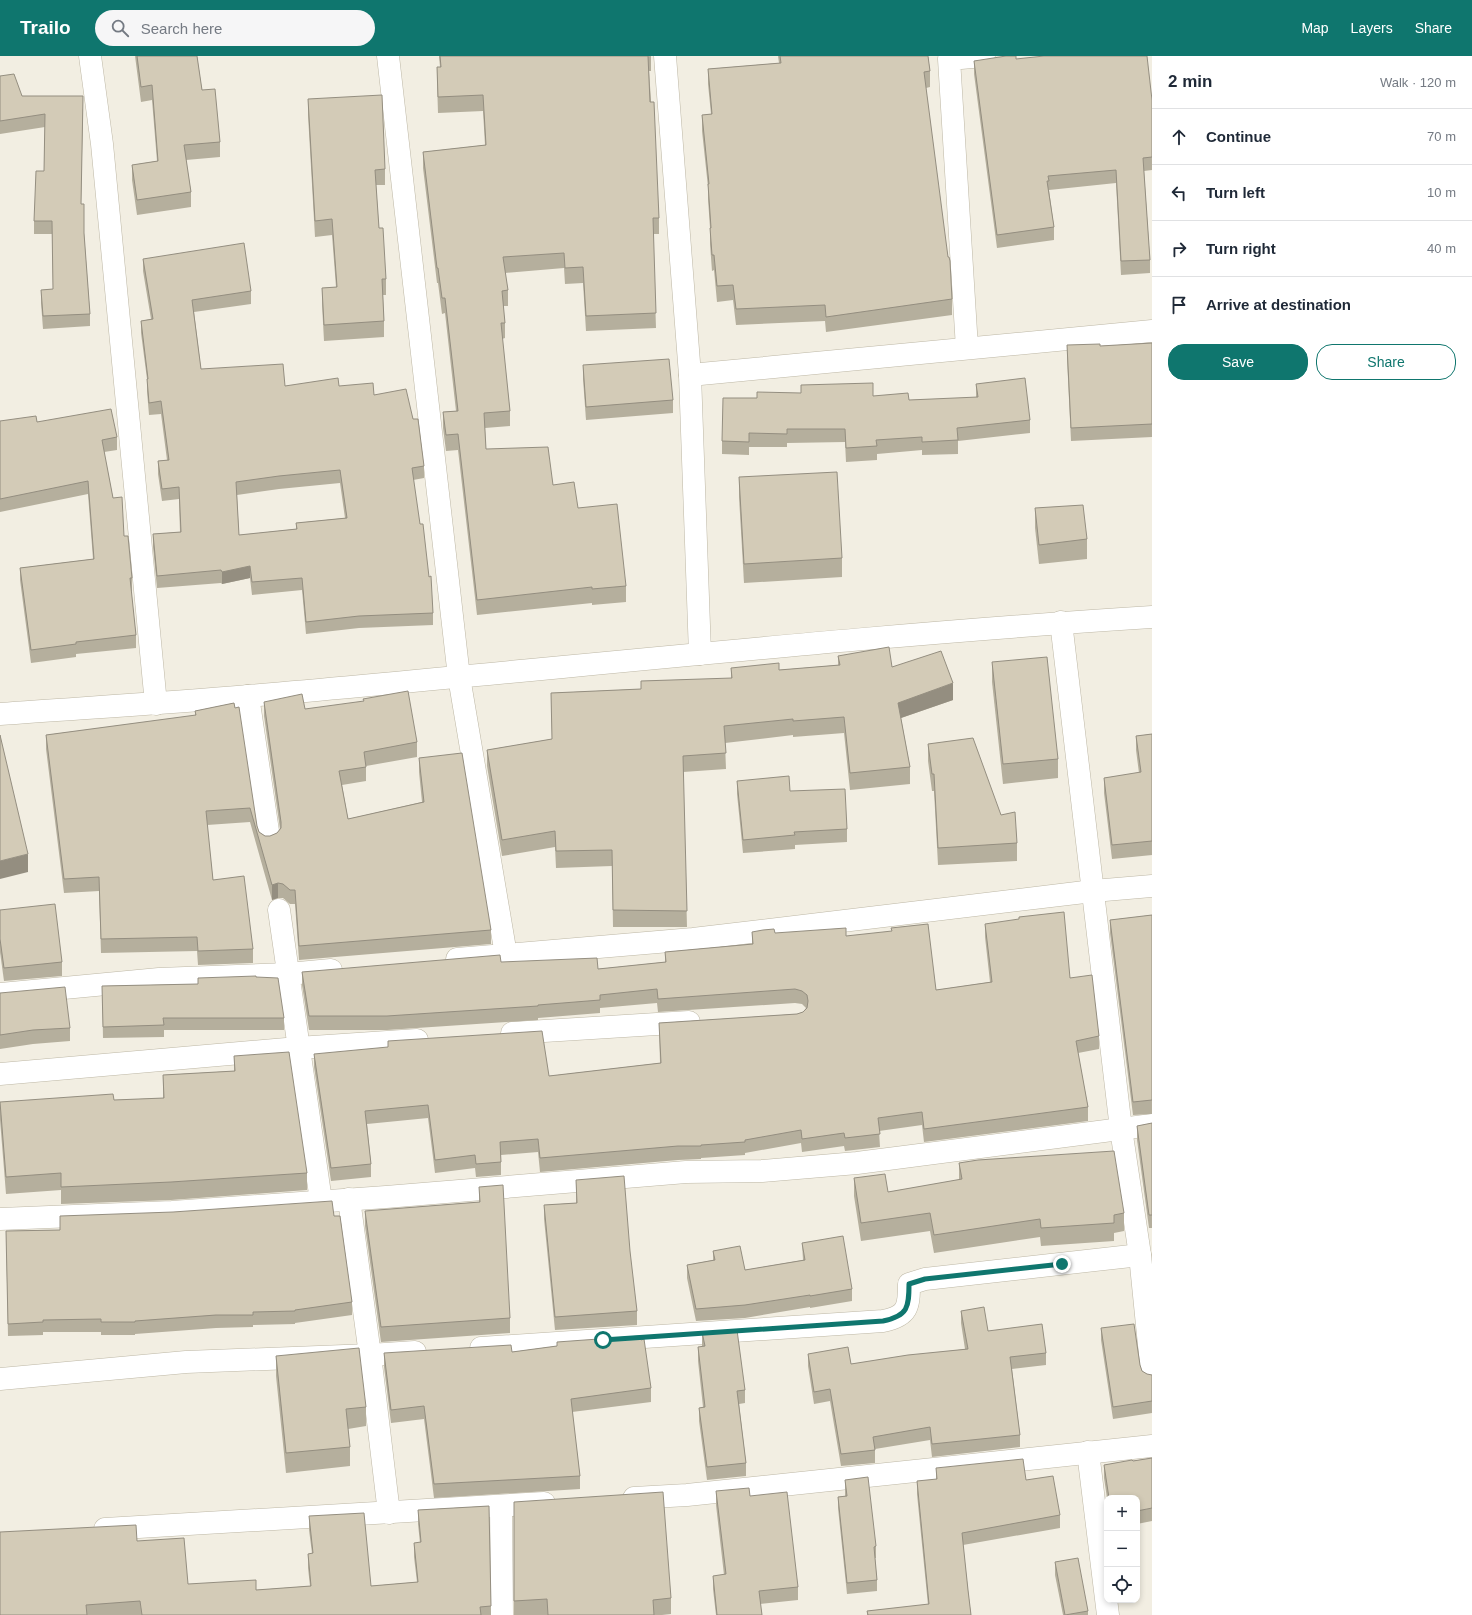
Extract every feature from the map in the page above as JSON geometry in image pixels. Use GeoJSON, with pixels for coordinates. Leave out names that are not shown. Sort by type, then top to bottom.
{"type":"FeatureCollection","features":[{"type":"Feature","properties":{"kind":"street"},"geometry":{"type":"LineString","coordinates":[[90,56],[103,152],[156,704]]}},
{"type":"Feature","properties":{"kind":"street"},"geometry":{"type":"LineString","coordinates":[[388,56],[459,677],[506,954]]}},
{"type":"Feature","properties":{"kind":"street"},"geometry":{"type":"LineString","coordinates":[[665,56],[690,375],[700,654]]}},
{"type":"Feature","properties":{"kind":"street"},"geometry":{"type":"LineString","coordinates":[[967,348],[949,57],[984,56]]}},
{"type":"Feature","properties":{"kind":"street"},"geometry":{"type":"LineString","coordinates":[[690,375],[1152,331]]}},
{"type":"Feature","properties":{"kind":"street"},"geometry":{"type":"LineString","coordinates":[[0,714],[156,704],[1061,622],[1152,616]]}},
{"type":"Feature","properties":{"kind":"street"},"geometry":{"type":"LineString","coordinates":[[1061,622],[1121,1129],[1140,1255],[1152,1375]]}},
{"type":"Feature","properties":{"kind":"street"},"geometry":{"type":"LineString","coordinates":[[248,696],[269,838]]}},
{"type":"Feature","properties":{"kind":"street"},"geometry":{"type":"LineString","coordinates":[[436,961],[693,939],[1093,891],[1152,886]]}},
{"type":"Feature","properties":{"kind":"street"},"geometry":{"type":"LineString","coordinates":[[279,910],[321,1201]]}},
{"type":"Feature","properties":{"kind":"street"},"geometry":{"type":"LineString","coordinates":[[0,994],[159,979],[288,974],[350,968]]}},
{"type":"Feature","properties":{"kind":"street"},"geometry":{"type":"LineString","coordinates":[[496,1034],[709,1020]]}},
{"type":"Feature","properties":{"kind":"street"},"geometry":{"type":"LineString","coordinates":[[0,1074],[298,1048],[433,1039]]}},
{"type":"Feature","properties":{"kind":"street"},"geometry":{"type":"LineString","coordinates":[[0,1219],[172,1212],[686,1172],[770,1171],[856,1163],[1152,1125]]}},
{"type":"Feature","properties":{"kind":"street"},"geometry":{"type":"LineString","coordinates":[[349,1199],[389,1513]]}},
{"type":"Feature","properties":{"kind":"street"},"geometry":{"type":"LineString","coordinates":[[465,1349],[883,1321],[896,1318],[905,1312],[909,1302],[909,1284],[925,1279],[1140,1255]]}},
{"type":"Feature","properties":{"kind":"street"},"geometry":{"type":"LineString","coordinates":[[0,1379],[186,1362],[370,1356],[433,1351]]}},
{"type":"Feature","properties":{"kind":"street"},"geometry":{"type":"LineString","coordinates":[[618,1499],[687,1494],[1152,1446]]}},
{"type":"Feature","properties":{"kind":"street"},"geometry":{"type":"LineString","coordinates":[[1088,1452],[1108,1615]]}},
{"type":"Feature","properties":{"kind":"street"},"geometry":{"type":"LineString","coordinates":[[86,1530],[563,1502]]}},
{"type":"Feature","properties":{"kind":"street"},"geometry":{"type":"LineString","coordinates":[[501,1506],[502,1615]]}},
{"type":"Feature","properties":{"kind":"building"},"geometry":{"type":"Polygon","coordinates":[[[137,56],[197,56],[202,90],[215,89],[220,142],[184,145],[191,192],[137,200],[132,165],[158,161],[152,85],[141,87],[137,56]]]}},
{"type":"Feature","properties":{"kind":"building"},"geometry":{"type":"Polygon","coordinates":[[[440,56],[648,56],[650,102],[654,102],[659,218],[653,218],[656,313],[586,316],[583,267],[565,268],[564,253],[503,257],[508,290],[502,291],[505,323],[501,323],[510,411],[484,413],[486,449],[548,447],[553,485],[574,482],[578,508],[617,504],[626,586],[592,589],[592,587],[477,600],[458,434],[446,435],[443,412],[458,411],[445,298],[442,298],[437,268],[423,152],[486,145],[483,95],[438,97],[437,67],[441,67],[440,56]]]}},
{"type":"Feature","properties":{"kind":"building"},"geometry":{"type":"Polygon","coordinates":[[[780,56],[928,56],[930,71],[924,72],[948,257],[950,261],[952,299],[826,317],[825,305],[736,309],[733,285],[717,286],[714,255],[712,255],[709,184],[702,115],[712,114],[708,69],[781,63],[780,56]]]}},
{"type":"Feature","properties":{"kind":"building"},"geometry":{"type":"Polygon","coordinates":[[[1016,56],[1016,59],[1044,56],[1147,56],[1152,100],[1152,157],[1143,158],[1150,260],[1121,261],[1116,170],[1048,176],[1049,181],[1047,181],[1054,227],[997,235],[974,61],[1016,56]]]}},
{"type":"Feature","properties":{"kind":"building"},"geometry":{"type":"Polygon","coordinates":[[[14,74],[22,96],[83,96],[81,204],[84,204],[84,233],[90,314],[43,316],[41,290],[53,289],[52,221],[34,221],[36,171],[44,171],[45,114],[0,121],[0,76],[14,74]]]}},
{"type":"Feature","properties":{"kind":"building"},"geometry":{"type":"Polygon","coordinates":[[[382,95],[385,169],[375,170],[379,228],[383,228],[386,279],[382,279],[384,321],[324,325],[322,288],[337,287],[332,219],[315,221],[308,99],[382,95]]]}},
{"type":"Feature","properties":{"kind":"building"},"geometry":{"type":"Polygon","coordinates":[[[244,243],[251,291],[192,300],[201,369],[283,364],[285,386],[338,378],[339,386],[373,383],[374,395],[406,389],[413,419],[418,419],[424,466],[412,468],[420,524],[423,524],[429,577],[431,576],[433,613],[359,616],[306,622],[302,578],[252,582],[250,566],[222,572],[221,570],[157,576],[153,534],[181,532],[179,487],[162,489],[158,461],[169,460],[161,401],[149,403],[148,379],[141,321],[153,319],[143,259],[244,243]],[[340,470],[236,482],[239,535],[297,529],[296,523],[347,518],[340,470]]]}},
{"type":"Feature","properties":{"kind":"building"},"geometry":{"type":"Polygon","coordinates":[[[1152,343],[1152,424],[1071,428],[1067,345],[1100,344],[1100,346],[1152,343]]]}},
{"type":"Feature","properties":{"kind":"building"},"geometry":{"type":"Polygon","coordinates":[[[669,359],[673,400],[586,407],[583,365],[669,359]]]}},
{"type":"Feature","properties":{"kind":"building"},"geometry":{"type":"Polygon","coordinates":[[[1025,378],[1030,420],[957,428],[958,440],[922,442],[922,437],[876,440],[877,446],[846,448],[845,429],[787,429],[787,434],[749,433],[749,442],[722,441],[723,398],[757,398],[757,392],[801,393],[801,385],[873,383],[873,396],[908,393],[909,400],[978,397],[976,384],[1025,378]]]}},
{"type":"Feature","properties":{"kind":"building"},"geometry":{"type":"Polygon","coordinates":[[[111,409],[117,437],[102,440],[113,498],[122,497],[124,536],[128,536],[132,578],[130,578],[136,635],[76,642],[76,644],[31,650],[20,568],[94,559],[88,481],[0,499],[0,421],[36,416],[37,422],[111,409]]]}},
{"type":"Feature","properties":{"kind":"building"},"geometry":{"type":"Polygon","coordinates":[[[837,472],[842,558],[744,564],[739,477],[837,472]]]}},
{"type":"Feature","properties":{"kind":"building"},"geometry":{"type":"Polygon","coordinates":[[[1083,505],[1087,539],[1039,545],[1035,508],[1083,505]]]}},
{"type":"Feature","properties":{"kind":"building"},"geometry":{"type":"Polygon","coordinates":[[[889,647],[892,667],[941,651],[953,683],[898,703],[910,767],[850,773],[844,717],[793,721],[793,719],[724,726],[726,753],[683,756],[687,911],[613,910],[612,850],[556,851],[555,831],[502,840],[487,750],[552,739],[551,693],[641,689],[641,681],[732,678],[731,668],[779,663],[779,670],[840,665],[838,656],[889,647]]]}},
{"type":"Feature","properties":{"kind":"building"},"geometry":{"type":"Polygon","coordinates":[[[1047,657],[1058,759],[1003,764],[992,662],[1047,657]]]}},
{"type":"Feature","properties":{"kind":"building"},"geometry":{"type":"Polygon","coordinates":[[[408,691],[417,742],[364,752],[366,767],[339,771],[348,819],[424,802],[419,758],[462,753],[491,930],[299,946],[295,890],[290,890],[283,884],[278,883],[272,885],[250,808],[206,811],[213,880],[244,876],[253,949],[198,951],[197,937],[101,939],[99,877],[64,879],[46,735],[196,715],[195,711],[234,703],[235,708],[239,707],[257,826],[259,832],[265,836],[270,836],[277,833],[281,828],[281,822],[264,702],[302,694],[305,709],[364,701],[363,699],[408,691]]]}},
{"type":"Feature","properties":{"kind":"building"},"geometry":{"type":"Polygon","coordinates":[[[1152,734],[1152,841],[1112,845],[1104,778],[1141,772],[1136,736],[1152,734]]]}},
{"type":"Feature","properties":{"kind":"building"},"geometry":{"type":"Polygon","coordinates":[[[0,735],[28,854],[0,861],[0,735]]]}},
{"type":"Feature","properties":{"kind":"building"},"geometry":{"type":"Polygon","coordinates":[[[973,738],[1001,815],[1015,812],[1017,843],[938,848],[934,774],[932,774],[928,744],[973,738]]]}},
{"type":"Feature","properties":{"kind":"building"},"geometry":{"type":"Polygon","coordinates":[[[789,776],[790,791],[845,789],[847,829],[794,832],[795,835],[743,840],[737,781],[789,776]]]}},
{"type":"Feature","properties":{"kind":"building"},"geometry":{"type":"Polygon","coordinates":[[[55,904],[62,962],[4,968],[0,939],[0,910],[55,904]]]}},
{"type":"Feature","properties":{"kind":"building"},"geometry":{"type":"Polygon","coordinates":[[[1064,912],[1070,978],[1092,975],[1099,1036],[1076,1041],[1088,1107],[924,1129],[922,1112],[878,1118],[880,1134],[845,1138],[844,1133],[802,1139],[801,1130],[745,1140],[745,1142],[701,1146],[678,1146],[540,1158],[538,1139],[500,1142],[501,1162],[476,1164],[475,1155],[435,1160],[428,1105],[365,1111],[371,1164],[331,1168],[314,1054],[388,1047],[388,1041],[542,1031],[549,1076],[661,1063],[659,1023],[797,1014],[803,1012],[807,1008],[808,1001],[807,995],[802,991],[795,989],[658,999],[657,989],[600,995],[600,1000],[538,1006],[387,1016],[309,1016],[302,972],[500,955],[501,962],[597,958],[598,969],[666,962],[665,952],[753,944],[752,932],[763,930],[774,929],[775,933],[846,928],[846,936],[892,931],[891,928],[928,924],[936,990],[992,982],[985,924],[1019,919],[1019,917],[1064,912]]]}},
{"type":"Feature","properties":{"kind":"building"},"geometry":{"type":"Polygon","coordinates":[[[1152,915],[1152,1100],[1133,1102],[1110,920],[1152,915]]]}},
{"type":"Feature","properties":{"kind":"building"},"geometry":{"type":"Polygon","coordinates":[[[256,976],[278,978],[284,1018],[163,1018],[164,1025],[103,1027],[102,986],[198,984],[198,978],[256,976]]]}},
{"type":"Feature","properties":{"kind":"building"},"geometry":{"type":"Polygon","coordinates":[[[65,987],[70,1028],[33,1030],[0,1035],[0,993],[65,987]]]}},
{"type":"Feature","properties":{"kind":"building"},"geometry":{"type":"Polygon","coordinates":[[[289,1052],[307,1173],[171,1182],[61,1187],[61,1173],[6,1177],[0,1102],[113,1094],[114,1100],[164,1098],[163,1075],[235,1071],[234,1056],[289,1052]]]}},
{"type":"Feature","properties":{"kind":"building"},"geometry":{"type":"Polygon","coordinates":[[[1152,1123],[1152,1215],[1149,1215],[1137,1126],[1152,1123]]]}},
{"type":"Feature","properties":{"kind":"building"},"geometry":{"type":"Polygon","coordinates":[[[1114,1151],[1124,1213],[1114,1215],[1114,1223],[1041,1228],[1040,1219],[934,1235],[930,1213],[861,1223],[854,1178],[885,1174],[888,1192],[962,1179],[959,1163],[978,1160],[1114,1151]]]}},
{"type":"Feature","properties":{"kind":"building"},"geometry":{"type":"Polygon","coordinates":[[[624,1176],[630,1251],[637,1311],[555,1317],[544,1205],[577,1203],[576,1180],[624,1176]]]}},
{"type":"Feature","properties":{"kind":"building"},"geometry":{"type":"Polygon","coordinates":[[[503,1185],[510,1318],[381,1327],[365,1211],[480,1202],[479,1187],[503,1185]]]}},
{"type":"Feature","properties":{"kind":"building"},"geometry":{"type":"Polygon","coordinates":[[[332,1201],[334,1216],[340,1216],[352,1302],[295,1311],[253,1312],[253,1315],[216,1315],[135,1322],[101,1322],[101,1319],[43,1320],[43,1322],[8,1324],[6,1231],[60,1230],[60,1216],[173,1212],[332,1201]]]}},
{"type":"Feature","properties":{"kind":"building"},"geometry":{"type":"Polygon","coordinates":[[[843,1236],[852,1289],[745,1305],[696,1309],[687,1265],[715,1260],[713,1251],[740,1246],[745,1270],[805,1260],[802,1243],[843,1236]]]}},
{"type":"Feature","properties":{"kind":"building"},"geometry":{"type":"Polygon","coordinates":[[[984,1307],[988,1331],[1042,1324],[1046,1353],[1010,1357],[1020,1435],[932,1444],[930,1427],[873,1437],[875,1450],[841,1454],[830,1389],[814,1392],[808,1354],[848,1347],[851,1364],[908,1355],[968,1349],[961,1311],[984,1307]]]}},
{"type":"Feature","properties":{"kind":"building"},"geometry":{"type":"Polygon","coordinates":[[[1134,1324],[1142,1371],[1152,1375],[1152,1401],[1113,1407],[1101,1328],[1134,1324]]]}},
{"type":"Feature","properties":{"kind":"building"},"geometry":{"type":"Polygon","coordinates":[[[737,1330],[745,1390],[737,1391],[746,1463],[707,1467],[699,1408],[705,1407],[698,1347],[705,1346],[702,1332],[737,1330]]]}},
{"type":"Feature","properties":{"kind":"building"},"geometry":{"type":"Polygon","coordinates":[[[640,1336],[641,1340],[644,1339],[651,1388],[571,1399],[580,1476],[434,1484],[424,1406],[391,1410],[384,1353],[511,1345],[512,1352],[557,1346],[557,1342],[640,1336]]]}},
{"type":"Feature","properties":{"kind":"building"},"geometry":{"type":"Polygon","coordinates":[[[359,1348],[366,1407],[346,1409],[350,1447],[286,1453],[276,1356],[359,1348]]]}},
{"type":"Feature","properties":{"kind":"building"},"geometry":{"type":"Polygon","coordinates":[[[1152,1458],[1152,1508],[1140,1510],[1140,1495],[1109,1495],[1104,1465],[1152,1458]]]}},
{"type":"Feature","properties":{"kind":"building"},"geometry":{"type":"Polygon","coordinates":[[[1023,1459],[1026,1480],[1053,1476],[1060,1515],[962,1533],[971,1615],[868,1615],[867,1611],[929,1604],[917,1481],[937,1479],[936,1468],[1023,1459]]]}},
{"type":"Feature","properties":{"kind":"building"},"geometry":{"type":"Polygon","coordinates":[[[868,1477],[876,1546],[874,1547],[877,1580],[847,1583],[838,1497],[847,1496],[845,1480],[868,1477]]]}},
{"type":"Feature","properties":{"kind":"building"},"geometry":{"type":"Polygon","coordinates":[[[749,1488],[750,1496],[787,1492],[798,1587],[759,1591],[762,1615],[717,1615],[713,1576],[726,1574],[716,1491],[749,1488]]]}},
{"type":"Feature","properties":{"kind":"building"},"geometry":{"type":"Polygon","coordinates":[[[663,1492],[671,1598],[653,1600],[654,1615],[548,1615],[547,1599],[514,1601],[514,1502],[663,1492]]]}},
{"type":"Feature","properties":{"kind":"building"},"geometry":{"type":"Polygon","coordinates":[[[489,1506],[491,1606],[480,1607],[481,1615],[142,1615],[140,1601],[86,1605],[87,1615],[0,1615],[0,1532],[136,1525],[137,1541],[184,1538],[188,1584],[256,1580],[256,1590],[311,1586],[308,1554],[313,1553],[309,1516],[364,1513],[371,1586],[418,1582],[414,1543],[421,1542],[418,1510],[489,1506]]]}},
{"type":"Feature","properties":{"kind":"building"},"geometry":{"type":"Polygon","coordinates":[[[1078,1558],[1088,1611],[1065,1615],[1055,1562],[1078,1558]]]}},
{"type":"Feature","properties":{"kind":"route"},"geometry":{"type":"LineString","coordinates":[[603,1340],[883,1321],[896,1318],[905,1312],[909,1302],[909,1284],[925,1279],[1062,1264]]}}]}
